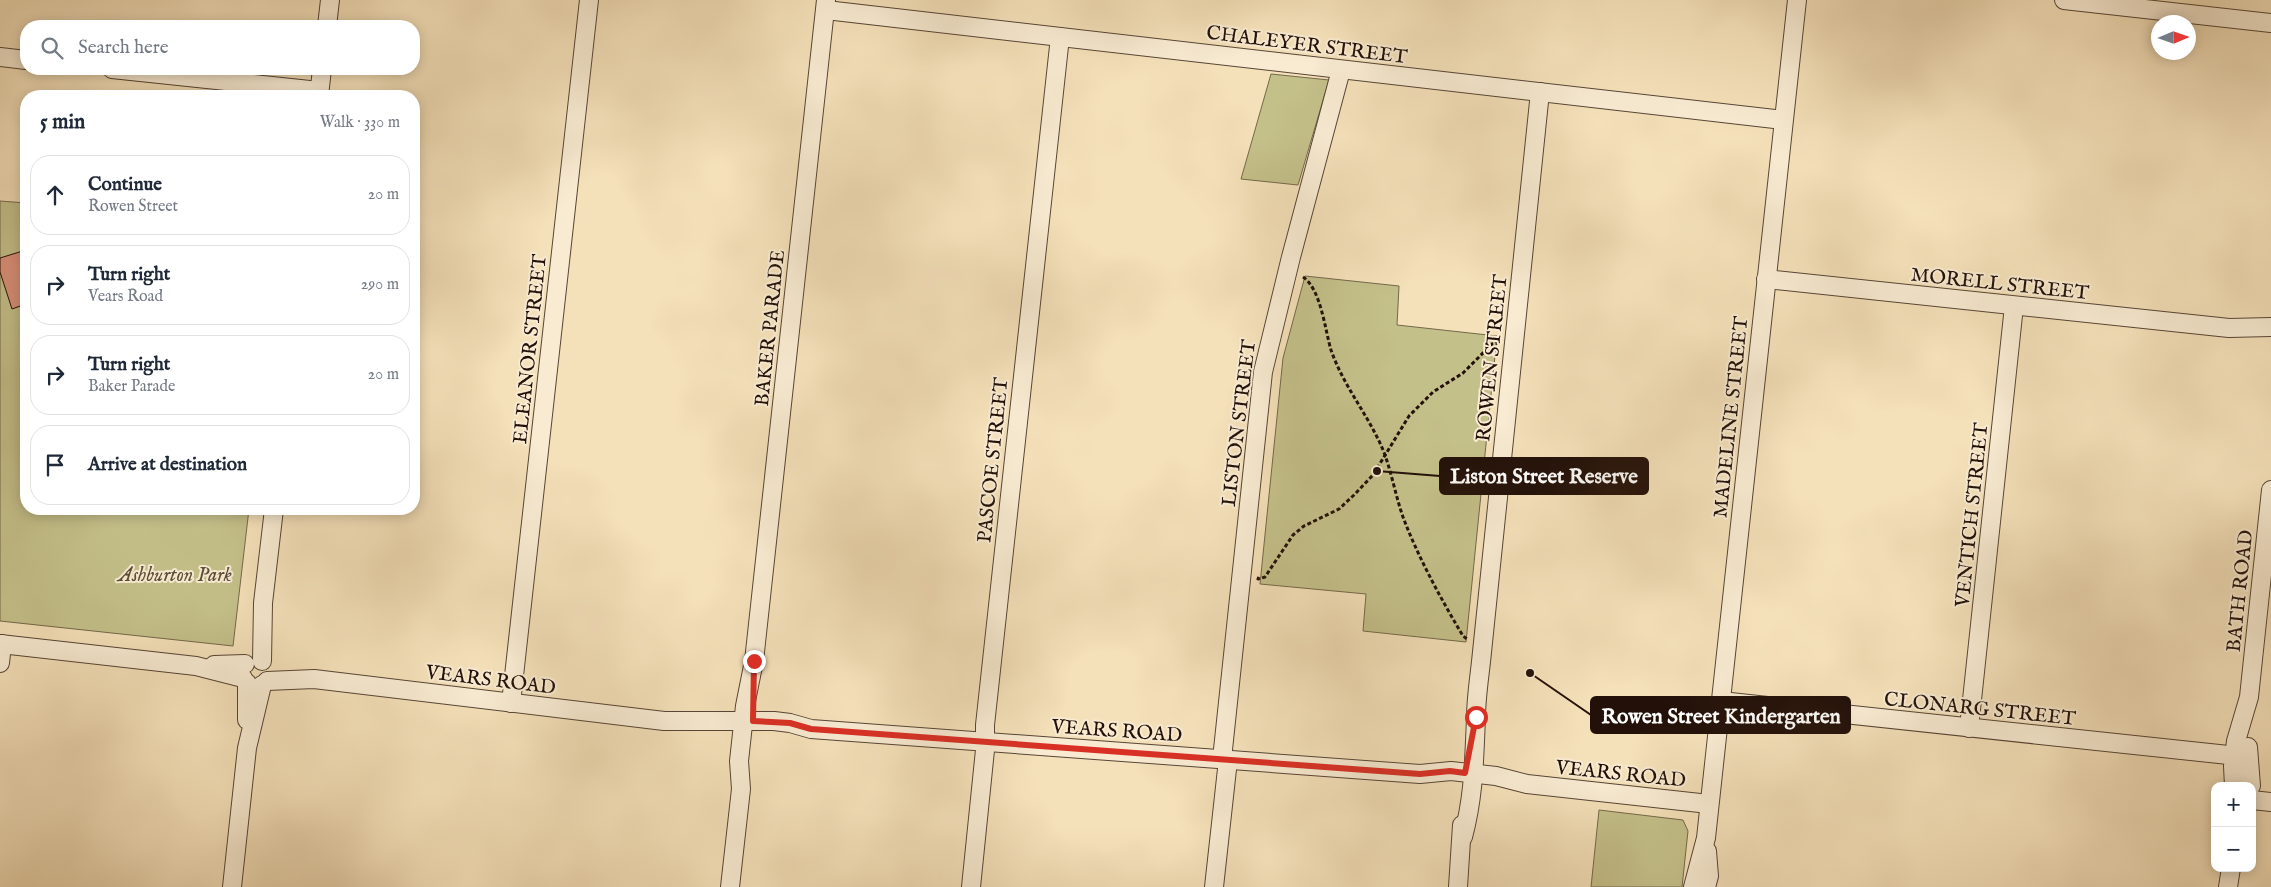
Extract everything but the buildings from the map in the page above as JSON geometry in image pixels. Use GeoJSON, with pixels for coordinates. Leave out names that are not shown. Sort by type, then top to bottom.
{"type":"FeatureCollection","features":[{"type":"Feature","properties":{"kind":"street"},"geometry":{"type":"LineString","coordinates":[[328,20],[330,0]]}},
{"type":"Feature","properties":{"kind":"street","name":"ELEANOR STREET"},"geometry":{"type":"LineString","coordinates":[[511,703],[589,0]]}},
{"type":"Feature","properties":{"kind":"street","name":"MADELINE STREET"},"geometry":{"type":"LineString","coordinates":[[1693,887],[1706,838],[1710,804],[1797,0]]}},
{"type":"Feature","properties":{"kind":"street"},"geometry":{"type":"LineString","coordinates":[[2064,0],[2271,24]]}},
{"type":"Feature","properties":{"kind":"street","name":"CHALEYER STREET"},"geometry":{"type":"LineString","coordinates":[[826,5],[1060,37],[1783,120]]}},
{"type":"Feature","properties":{"kind":"street","name":"BAKER PARADE"},"geometry":{"type":"LineString","coordinates":[[730,887],[741,789],[748,762],[747,728],[826,5]]}},
{"type":"Feature","properties":{"kind":"street","name":"PASCOE STREET"},"geometry":{"type":"LineString","coordinates":[[971,887],[985,742],[984,725],[1060,37]]}},
{"type":"Feature","properties":{"kind":"street"},"geometry":{"type":"LineString","coordinates":[[0,57],[20,59]]}},
{"type":"Feature","properties":{"kind":"street","name":"LISTON STREET"},"geometry":{"type":"LineString","coordinates":[[1214,887],[1264,367],[1341,70]]}},
{"type":"Feature","properties":{"kind":"street"},"geometry":{"type":"LineString","coordinates":[[162,75],[286,90]]}},
{"type":"Feature","properties":{"kind":"street"},"geometry":{"type":"LineString","coordinates":[[319,90],[321,75]]}},
{"type":"Feature","properties":{"kind":"street","name":"ROWEN STREET"},"geometry":{"type":"LineString","coordinates":[[1458,887],[1463,837],[1470,808],[1469,778],[1540,92]]}},
{"type":"Feature","properties":{"kind":"street","name":"MORELL STREET"},"geometry":{"type":"LineString","coordinates":[[1766,279],[2229,328],[2271,327]]}},
{"type":"Feature","properties":{"kind":"street","name":"VENTICH STREET"},"geometry":{"type":"LineString","coordinates":[[1969,728],[2014,306]]}},
{"type":"Feature","properties":{"kind":"street","name":"MORELL STREET"},"geometry":{"type":"LineString","coordinates":[[2229,328],[2271,338]]}},
{"type":"Feature","properties":{"kind":"street","name":"BATH ROAD"},"geometry":{"type":"LineString","coordinates":[[2250,782],[2236,741],[2249,697],[2271,490]]}},
{"type":"Feature","properties":{"kind":"street"},"geometry":{"type":"LineString","coordinates":[[232,887],[273,515]]}},
{"type":"Feature","properties":{"kind":"street"},"geometry":{"type":"LineString","coordinates":[[0,663],[1,644]]}},
{"type":"Feature","properties":{"kind":"street","name":"VEARS ROAD"},"geometry":{"type":"LineString","coordinates":[[1,644],[664,721],[747,728],[790,723],[811,729],[1420,774],[1448,781],[1469,778],[1710,804]]}},
{"type":"Feature","properties":{"kind":"street","name":"CLONARG STREET"},"geometry":{"type":"LineString","coordinates":[[1721,701],[2241,757]]}},
{"type":"Feature","properties":{"kind":"street","name":"BATH ROAD"},"geometry":{"type":"LineString","coordinates":[[2235,782],[2241,757]]}},
{"type":"Feature","properties":{"kind":"street"},"geometry":{"type":"LineString","coordinates":[[2256,800],[2271,802]]}},
{"type":"Feature","properties":{"kind":"street","name":"MADELINE STREET"},"geometry":{"type":"LineString","coordinates":[[1706,838],[1709,876],[1706,887]]}},
{"type":"Feature","properties":{"kind":"street"},"geometry":{"type":"LineString","coordinates":[[2228,887],[2230,872]]}},
{"type":"Feature","properties":{"kind":"path"},"geometry":{"type":"LineString","coordinates":[[1300,286],[1303,277],[1312,286],[1340,374],[1372,428],[1385,455],[1404,518],[1440,596],[1463,636],[1468,640],[1468,630]]}},
{"type":"Feature","properties":{"kind":"path"},"geometry":{"type":"LineString","coordinates":[[1259,570],[1258,579],[1265,577],[1293,535],[1304,526],[1339,509],[1373,475],[1409,416],[1433,392],[1457,378],[1492,344],[1498,342],[1497,352]]}},
{"type":"Feature","properties":{"kind":"green space"},"geometry":{"type":"Polygon","coordinates":[[[1271,74],[1329,80],[1298,185],[1241,179],[1271,74]]]}},
{"type":"Feature","properties":{"kind":"green space","name":"Ashburton Park"},"geometry":{"type":"Polygon","coordinates":[[[0,201],[20,203],[20,515],[248,515],[233,646],[0,621],[0,201]]]}},
{"type":"Feature","properties":{"kind":"green space"},"geometry":{"type":"Polygon","coordinates":[[[1305,276],[1399,286],[1397,325],[1497,336],[1466,642],[1363,631],[1366,594],[1260,584],[1283,358],[1305,276]]]}},
{"type":"Feature","properties":{"kind":"green space"},"geometry":{"type":"Polygon","coordinates":[[[1599,810],[1683,820],[1688,831],[1682,887],[1591,887],[1599,810]]]}},
{"type":"Feature","properties":{"kind":"place","name":"Liston Street Reserve"},"geometry":{"type":"Point","coordinates":[1377,471]}},
{"type":"Feature","properties":{"kind":"place","name":"Rowen Street Kindergarten"},"geometry":{"type":"Point","coordinates":[1530,673]}},
{"type":"Feature","properties":{"kind":"route"},"geometry":{"type":"LineString","coordinates":[[754,661],[753,721],[790,723],[811,729],[1420,774],[1450,771],[1465,773],[1476,717]]}}]}
